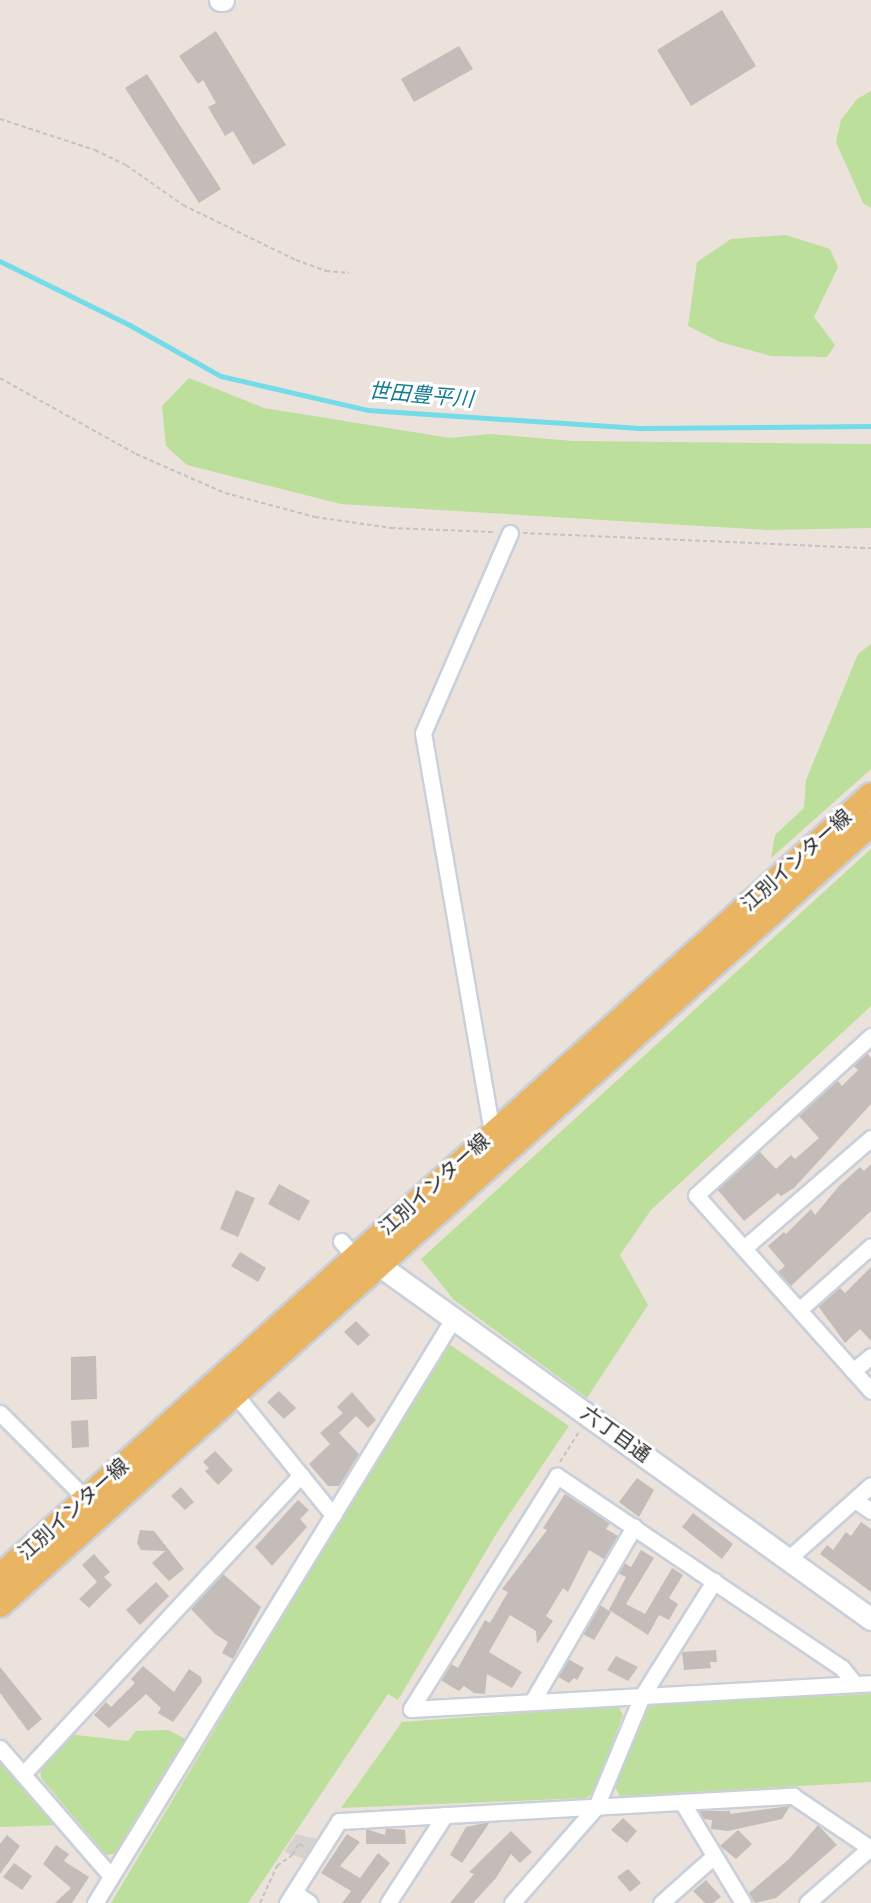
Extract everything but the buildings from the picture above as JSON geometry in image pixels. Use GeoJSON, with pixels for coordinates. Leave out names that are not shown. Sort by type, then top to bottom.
{"type":"FeatureCollection","features":[{"type":"Feature","properties":{"kind":"main road","name":"江別インター線"},"geometry":{"type":"LineString","coordinates":[[0,1576],[348,1249],[493,1133],[871,795]]}},
{"type":"Feature","properties":{"kind":"main road","name":"江別インター線"},"geometry":{"type":"LineString","coordinates":[[0,1605],[871,824]]}},
{"type":"Feature","properties":{"kind":"street"},"geometry":{"type":"LineString","coordinates":[[496,1160],[423,733],[510,533]]}},
{"type":"Feature","properties":{"kind":"street"},"geometry":{"type":"LineString","coordinates":[[871,1036],[696,1195],[871,1391]]}},
{"type":"Feature","properties":{"kind":"street"},"geometry":{"type":"LineString","coordinates":[[744,1248],[871,1138]]}},
{"type":"Feature","properties":{"kind":"street"},"geometry":{"type":"LineString","coordinates":[[799,1310],[871,1246]]}},
{"type":"Feature","properties":{"kind":"street","name":"六丁目通"},"geometry":{"type":"LineString","coordinates":[[348,1249],[379,1265],[871,1619]]}},
{"type":"Feature","properties":{"kind":"street"},"geometry":{"type":"LineString","coordinates":[[95,1903],[453,1319]]}},
{"type":"Feature","properties":{"kind":"street"},"geometry":{"type":"LineString","coordinates":[[853,1371],[871,1356]]}},
{"type":"Feature","properties":{"kind":"street"},"geometry":{"type":"LineString","coordinates":[[235,1394],[333,1515]]}},
{"type":"Feature","properties":{"kind":"street"},"geometry":{"type":"LineString","coordinates":[[0,1413],[76,1489]]}},
{"type":"Feature","properties":{"kind":"street"},"geometry":{"type":"LineString","coordinates":[[23,1774],[301,1475]]}},
{"type":"Feature","properties":{"kind":"street"},"geometry":{"type":"LineString","coordinates":[[855,1684],[842,1668],[557,1476],[411,1709],[532,1702],[642,1696],[855,1684],[871,1683]]}},
{"type":"Feature","properties":{"kind":"street"},"geometry":{"type":"LineString","coordinates":[[788,1559],[871,1485]]}},
{"type":"Feature","properties":{"kind":"street"},"geometry":{"type":"LineString","coordinates":[[855,1500],[871,1511]]}},
{"type":"Feature","properties":{"kind":"street"},"geometry":{"type":"LineString","coordinates":[[532,1702],[634,1527]]}},
{"type":"Feature","properties":{"kind":"street"},"geometry":{"type":"LineString","coordinates":[[512,1903],[596,1807],[642,1696],[714,1581]]}},
{"type":"Feature","properties":{"kind":"street"},"geometry":{"type":"LineString","coordinates":[[0,1748],[111,1876]]}},
{"type":"Feature","properties":{"kind":"street"},"geometry":{"type":"LineString","coordinates":[[310,1903],[290,1897],[339,1821],[793,1796],[871,1847],[807,1903]]}},
{"type":"Feature","properties":{"kind":"street"},"geometry":{"type":"LineString","coordinates":[[682,1802],[743,1903]]}},
{"type":"Feature","properties":{"kind":"street"},"geometry":{"type":"LineString","coordinates":[[388,1903],[445,1815]]}},
{"type":"Feature","properties":{"kind":"street"},"geometry":{"type":"LineString","coordinates":[[661,1903],[714,1856]]}},
{"type":"Feature","properties":{"kind":"path"},"geometry":{"type":"LineString","coordinates":[[0,119],[95,150],[126,165],[183,205],[296,260],[326,271],[349,273]]}},
{"type":"Feature","properties":{"kind":"path"},"geometry":{"type":"LineString","coordinates":[[0,378],[136,454],[225,493],[315,517],[391,528],[871,548]]}},
{"type":"Feature","properties":{"kind":"path"},"geometry":{"type":"LineString","coordinates":[[562,1459],[579,1432]]}},
{"type":"Feature","properties":{"kind":"path"},"geometry":{"type":"LineString","coordinates":[[260,1903],[277,1866],[292,1855],[299,1844],[313,1850]]}},
{"type":"Feature","properties":{"kind":"green space"},"geometry":{"type":"Polygon","coordinates":[[[871,91],[871,208],[863,203],[836,142],[841,120],[857,99],[871,91]]]}},
{"type":"Feature","properties":{"kind":"green space"},"geometry":{"type":"Polygon","coordinates":[[[786,235],[830,249],[838,267],[814,317],[835,345],[827,357],[771,356],[720,342],[688,326],[697,262],[731,239],[786,235]]]}},
{"type":"Feature","properties":{"kind":"green space"},"geometry":{"type":"Polygon","coordinates":[[[189,378],[264,408],[450,438],[490,434],[573,441],[871,444],[871,528],[767,530],[341,504],[187,465],[166,446],[162,406],[189,378]]]}},
{"type":"Feature","properties":{"kind":"green space"},"geometry":{"type":"Polygon","coordinates":[[[871,644],[871,769],[771,858],[775,835],[804,808],[806,780],[858,654],[871,644]]]}},
{"type":"Feature","properties":{"kind":"green space"},"geometry":{"type":"Polygon","coordinates":[[[871,849],[871,1006],[651,1210],[620,1255],[648,1305],[587,1398],[454,1300],[421,1259],[871,849]]]}},
{"type":"Feature","properties":{"kind":"green space"},"geometry":{"type":"Polygon","coordinates":[[[446,1342],[569,1426],[498,1531],[398,1700],[388,1694],[248,1903],[111,1903],[446,1342]]]}},
{"type":"Feature","properties":{"kind":"green space"},"geometry":{"type":"Polygon","coordinates":[[[871,1694],[871,1782],[620,1796],[614,1785],[645,1710],[653,1704],[871,1694]]]}},
{"type":"Feature","properties":{"kind":"green space"},"geometry":{"type":"Polygon","coordinates":[[[618,1706],[623,1715],[593,1793],[586,1798],[341,1808],[402,1722],[618,1706]]]}},
{"type":"Feature","properties":{"kind":"green space"},"geometry":{"type":"Polygon","coordinates":[[[168,1730],[188,1740],[118,1853],[106,1855],[41,1778],[40,1767],[68,1734],[128,1741],[136,1731],[168,1730]]]}},
{"type":"Feature","properties":{"kind":"green space"},"geometry":{"type":"Polygon","coordinates":[[[0,1758],[59,1825],[0,1827],[0,1758]]]}},
{"type":"Feature","properties":{"kind":"shaded area"},"geometry":{"type":"Polygon","coordinates":[[[296,1834],[317,1839],[305,1859],[284,1852],[296,1834]]]}},
{"type":"Feature","properties":{"kind":"waterway","name":"世田豊平川"},"geometry":{"type":"LineString","coordinates":[[0,261],[130,325],[221,376],[368,410],[642,428],[871,426]]}}]}
